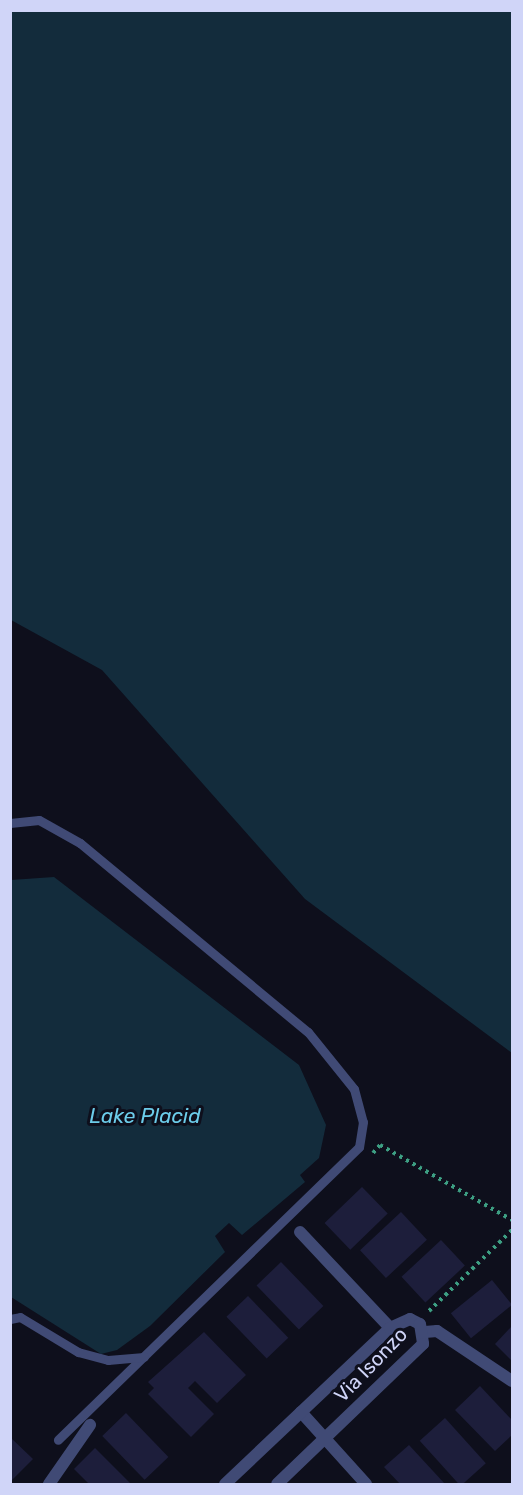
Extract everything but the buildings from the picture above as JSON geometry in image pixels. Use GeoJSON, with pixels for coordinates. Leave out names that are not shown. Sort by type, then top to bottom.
{"type":"FeatureCollection","features":[{"type":"Feature","properties":{"kind":"street"},"geometry":{"type":"LineString","coordinates":[[300,1232],[390,1328]]}},
{"type":"Feature","properties":{"kind":"street","name":"Via Isonzo"},"geometry":{"type":"LineString","coordinates":[[225,1485],[390,1328],[402,1321],[422,1327],[423,1344],[277,1485]]}},
{"type":"Feature","properties":{"kind":"street"},"geometry":{"type":"LineString","coordinates":[[422,1327],[436,1331],[513,1381]]}},
{"type":"Feature","properties":{"kind":"street"},"geometry":{"type":"LineString","coordinates":[[301,1412],[366,1485]]}},
{"type":"Feature","properties":{"kind":"street"},"geometry":{"type":"LineString","coordinates":[[48,1485],[90,1425]]}},
{"type":"Feature","properties":{"kind":"lane"},"geometry":{"type":"LineString","coordinates":[[10,823],[39,820],[80,843],[308,1032],[354,1089],[363,1122],[359,1147],[58,1440]]}},
{"type":"Feature","properties":{"kind":"lane"},"geometry":{"type":"LineString","coordinates":[[10,1319],[20,1317],[78,1352],[108,1360],[144,1357]]}},
{"type":"Feature","properties":{"kind":"path"},"geometry":{"type":"LineString","coordinates":[[363,1162],[380,1146],[513,1220]]}},
{"type":"Feature","properties":{"kind":"path"},"geometry":{"type":"LineString","coordinates":[[422,1327],[513,1230]]}},
{"type":"Feature","properties":{"kind":"water"},"geometry":{"type":"Polygon","coordinates":[[[11,10],[512,11],[512,1053],[305,899],[102,670],[11,620],[11,10]]]}},
{"type":"Feature","properties":{"kind":"water","name":"Lake Placid"},"geometry":{"type":"Polygon","coordinates":[[[54,877],[299,1065],[326,1125],[319,1158],[300,1175],[305,1182],[242,1235],[229,1223],[215,1236],[225,1252],[150,1326],[117,1350],[101,1354],[11,1297],[11,880],[54,877]]]}}]}
